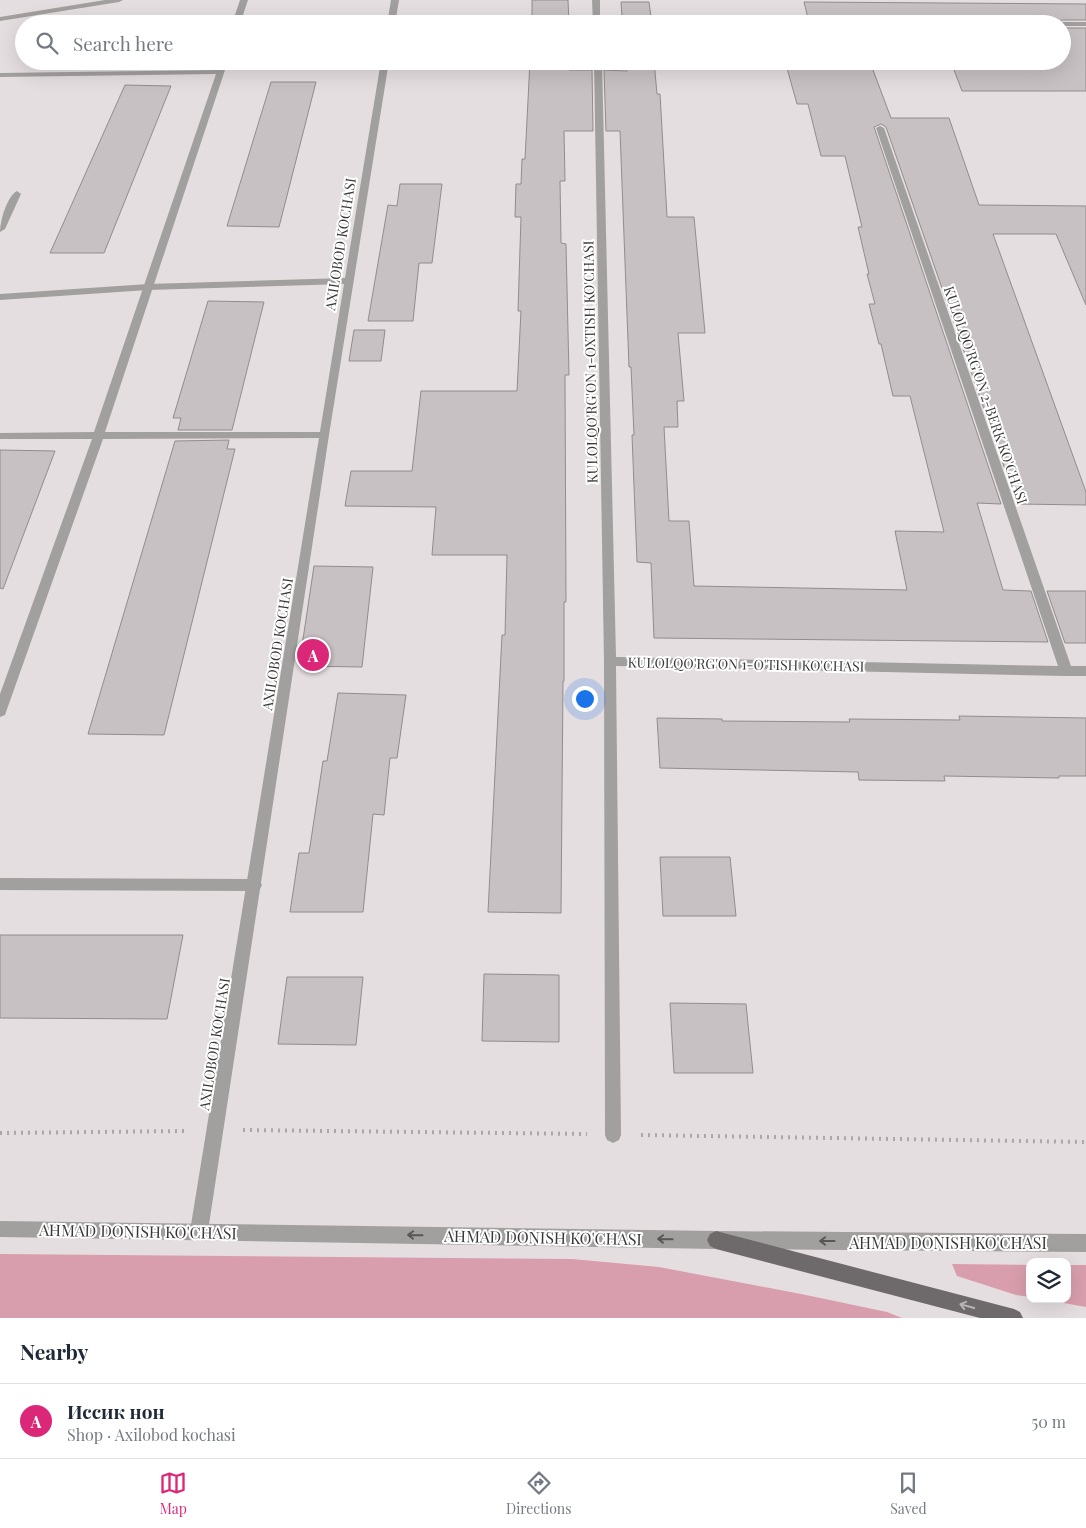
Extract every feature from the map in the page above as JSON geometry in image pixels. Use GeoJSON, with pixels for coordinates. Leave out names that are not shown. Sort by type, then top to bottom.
{"type":"FeatureCollection","features":[{"type":"Feature","properties":{"kind":"main road"},"geometry":{"type":"LineString","coordinates":[[716,1240],[1014,1318]]}},
{"type":"Feature","properties":{"kind":"street"},"geometry":{"type":"LineString","coordinates":[[0,18],[44,8],[119,0]]}},
{"type":"Feature","properties":{"kind":"street"},"geometry":{"type":"LineString","coordinates":[[239,15],[244,0]]}},
{"type":"Feature","properties":{"kind":"street"},"geometry":{"type":"LineString","coordinates":[[392,15],[395,0]]}},
{"type":"Feature","properties":{"kind":"street"},"geometry":{"type":"LineString","coordinates":[[596,0],[597,15]]}},
{"type":"Feature","properties":{"kind":"street"},"geometry":{"type":"LineString","coordinates":[[1071,24],[1086,24]]}},
{"type":"Feature","properties":{"kind":"street"},"geometry":{"type":"LineString","coordinates":[[0,75],[123,70]]}},
{"type":"Feature","properties":{"kind":"street"},"geometry":{"type":"LineString","coordinates":[[0,712],[98,437],[221,70]]}},
{"type":"Feature","properties":{"kind":"street","name":"AXILOBOD KOCHASI"},"geometry":{"type":"LineString","coordinates":[[199,1231],[348,281],[383,70]]}},
{"type":"Feature","properties":{"kind":"street","name":"KULOLQO'RG'ON 1-OXTISH KO'CHASI"},"geometry":{"type":"LineString","coordinates":[[598,70],[610,662]]}},
{"type":"Feature","properties":{"kind":"street","name":"KULOLQO'RG'ON 2-BERK KO'CHASI"},"geometry":{"type":"LineString","coordinates":[[880,128],[1066,671]]}},
{"type":"Feature","properties":{"kind":"street"},"geometry":{"type":"LineString","coordinates":[[0,229],[17,194]]}},
{"type":"Feature","properties":{"kind":"street"},"geometry":{"type":"LineString","coordinates":[[0,297],[148,288],[348,281]]}},
{"type":"Feature","properties":{"kind":"street"},"geometry":{"type":"LineString","coordinates":[[0,436],[324,435]]}},
{"type":"Feature","properties":{"kind":"street","name":"KULOLQO'RG'ON 1-O'TISH KO'CHASI"},"geometry":{"type":"LineString","coordinates":[[613,1135],[610,662],[1086,672]]}},
{"type":"Feature","properties":{"kind":"street"},"geometry":{"type":"LineString","coordinates":[[0,884],[254,885]]}},
{"type":"Feature","properties":{"kind":"street","name":"AHMAD DONISH KO'CHASI"},"geometry":{"type":"LineString","coordinates":[[0,1229],[716,1240],[1086,1243]]}},
{"type":"Feature","properties":{"kind":"path"},"geometry":{"type":"LineString","coordinates":[[0,1133],[216,1130],[1086,1142]]}},
{"type":"Feature","properties":{"kind":"shaded area"},"geometry":{"type":"Polygon","coordinates":[[[0,1254],[572,1259],[659,1267],[887,1312],[902,1318],[0,1318],[0,1254]]]}},
{"type":"Feature","properties":{"kind":"shaded area"},"geometry":{"type":"Polygon","coordinates":[[[952,1264],[1026,1265],[1026,1296],[1016,1295],[957,1276],[952,1264]]]}},
{"type":"Feature","properties":{"kind":"shaded area"},"geometry":{"type":"Polygon","coordinates":[[[1071,1265],[1086,1265],[1086,1307],[1064,1303],[1071,1303],[1071,1265]]]}},
{"type":"Feature","properties":{"kind":"building"},"geometry":{"type":"Polygon","coordinates":[[[532,0],[568,0],[569,15],[532,15],[532,0]]]}},
{"type":"Feature","properties":{"kind":"building"},"geometry":{"type":"Polygon","coordinates":[[[621,2],[649,2],[651,15],[622,15],[621,2]]]}},
{"type":"Feature","properties":{"kind":"building"},"geometry":{"type":"Polygon","coordinates":[[[804,2],[1086,4],[1086,20],[1071,20],[1071,15],[807,15],[804,2]]]}},
{"type":"Feature","properties":{"kind":"building"},"geometry":{"type":"Polygon","coordinates":[[[1071,28],[1086,28],[1086,91],[962,91],[954,70],[1071,70],[1071,28]]]}},
{"type":"Feature","properties":{"kind":"building"},"geometry":{"type":"Polygon","coordinates":[[[530,70],[592,70],[593,131],[564,131],[565,181],[560,181],[561,243],[566,244],[569,375],[565,375],[566,602],[564,602],[561,913],[488,912],[502,635],[505,635],[507,555],[432,555],[436,507],[345,506],[351,471],[412,471],[421,391],[517,391],[521,311],[518,311],[521,217],[515,217],[516,184],[521,184],[522,159],[525,159],[530,70]]]}},
{"type":"Feature","properties":{"kind":"building"},"geometry":{"type":"Polygon","coordinates":[[[604,70],[655,70],[657,94],[660,94],[667,217],[694,217],[705,333],[678,333],[684,401],[677,401],[678,427],[664,427],[669,521],[689,521],[694,586],[907,590],[895,531],[944,532],[910,396],[893,396],[881,344],[879,344],[869,304],[875,304],[858,227],[862,227],[845,156],[821,156],[808,104],[797,104],[788,70],[873,70],[891,118],[949,118],[979,205],[1086,206],[1086,305],[1056,234],[993,234],[1086,492],[1086,505],[1017,504],[886,127],[881,124],[874,127],[1001,504],[977,503],[1003,590],[1031,591],[1048,642],[654,638],[651,563],[637,562],[632,435],[634,435],[631,367],[629,367],[620,131],[606,131],[604,70]]]}},
{"type":"Feature","properties":{"kind":"building"},"geometry":{"type":"Polygon","coordinates":[[[271,82],[316,82],[279,227],[227,226],[271,82]]]}},
{"type":"Feature","properties":{"kind":"building"},"geometry":{"type":"Polygon","coordinates":[[[125,85],[171,86],[104,253],[50,253],[125,85]]]}},
{"type":"Feature","properties":{"kind":"building"},"geometry":{"type":"Polygon","coordinates":[[[400,184],[442,184],[432,263],[419,263],[413,321],[368,321],[388,205],[397,206],[400,184]]]}},
{"type":"Feature","properties":{"kind":"building"},"geometry":{"type":"Polygon","coordinates":[[[208,301],[264,302],[232,430],[178,430],[181,418],[173,418],[208,301]]]}},
{"type":"Feature","properties":{"kind":"building"},"geometry":{"type":"Polygon","coordinates":[[[354,330],[385,330],[381,361],[349,361],[354,330]]]}},
{"type":"Feature","properties":{"kind":"building"},"geometry":{"type":"Polygon","coordinates":[[[229,440],[227,449],[235,449],[164,735],[88,734],[175,441],[229,440]]]}},
{"type":"Feature","properties":{"kind":"building"},"geometry":{"type":"Polygon","coordinates":[[[0,450],[55,451],[3,589],[0,588],[0,450]]]}},
{"type":"Feature","properties":{"kind":"building"},"geometry":{"type":"Polygon","coordinates":[[[314,566],[373,567],[362,667],[299,666],[314,566]]]}},
{"type":"Feature","properties":{"kind":"building"},"geometry":{"type":"Polygon","coordinates":[[[1047,591],[1086,591],[1086,643],[1065,643],[1047,591]]]}},
{"type":"Feature","properties":{"kind":"building"},"geometry":{"type":"Polygon","coordinates":[[[338,693],[406,695],[397,758],[390,758],[384,815],[373,814],[363,912],[290,912],[299,853],[309,853],[323,761],[327,761],[338,693]]]}},
{"type":"Feature","properties":{"kind":"building"},"geometry":{"type":"Polygon","coordinates":[[[959,716],[1086,718],[1086,776],[1059,776],[1059,778],[944,776],[945,781],[859,780],[858,772],[660,768],[657,718],[722,719],[722,721],[850,722],[849,719],[960,720],[959,716]]]}},
{"type":"Feature","properties":{"kind":"building"},"geometry":{"type":"Polygon","coordinates":[[[660,857],[730,857],[736,916],[663,916],[660,857]]]}},
{"type":"Feature","properties":{"kind":"building"},"geometry":{"type":"Polygon","coordinates":[[[0,935],[183,935],[167,1019],[0,1018],[0,935]]]}},
{"type":"Feature","properties":{"kind":"building"},"geometry":{"type":"Polygon","coordinates":[[[484,974],[559,975],[559,1042],[482,1041],[484,974]]]}},
{"type":"Feature","properties":{"kind":"building"},"geometry":{"type":"Polygon","coordinates":[[[287,977],[363,977],[356,1045],[278,1044],[287,977]]]}},
{"type":"Feature","properties":{"kind":"building"},"geometry":{"type":"Polygon","coordinates":[[[670,1003],[746,1004],[753,1073],[674,1073],[670,1003]]]}},
{"type":"Feature","properties":{"kind":"place","name":"Иссик нон"},"geometry":{"type":"Point","coordinates":[313,655]}}]}
